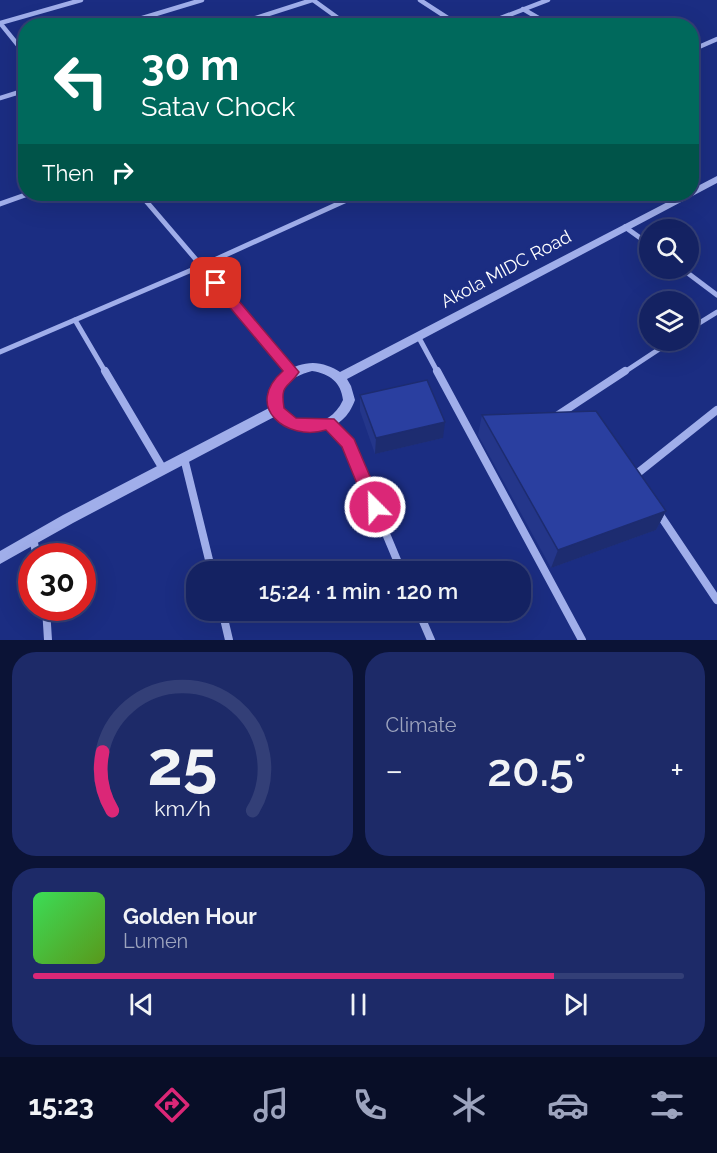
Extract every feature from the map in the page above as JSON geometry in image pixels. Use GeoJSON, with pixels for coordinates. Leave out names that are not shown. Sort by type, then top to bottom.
{"type":"FeatureCollection","features":[{"type":"Feature","properties":{"kind":"street"},"geometry":{"type":"LineString","coordinates":[[18,45],[0,23],[81,0]]}},
{"type":"Feature","properties":{"kind":"street"},"geometry":{"type":"LineString","coordinates":[[142,18],[202,0]]}},
{"type":"Feature","properties":{"kind":"street"},"geometry":{"type":"LineString","coordinates":[[256,18],[312,0],[338,18]]}},
{"type":"Feature","properties":{"kind":"street"},"geometry":{"type":"LineString","coordinates":[[420,0],[448,18]]}},
{"type":"Feature","properties":{"kind":"street"},"geometry":{"type":"LineString","coordinates":[[500,18],[548,0]]}},
{"type":"Feature","properties":{"kind":"street"},"geometry":{"type":"LineString","coordinates":[[523,9],[538,18]]}},
{"type":"Feature","properties":{"kind":"street"},"geometry":{"type":"LineString","coordinates":[[699,47],[717,39]]}},
{"type":"Feature","properties":{"kind":"street"},"geometry":{"type":"LineString","coordinates":[[0,98],[18,92]]}},
{"type":"Feature","properties":{"kind":"street","name":"Akola MIDC Road"},"geometry":{"type":"LineString","coordinates":[[699,188],[717,179]]}},
{"type":"Feature","properties":{"kind":"street"},"geometry":{"type":"LineString","coordinates":[[0,204],[18,198]]}},
{"type":"Feature","properties":{"kind":"street"},"geometry":{"type":"LineString","coordinates":[[146,201],[292,372]]}},
{"type":"Feature","properties":{"kind":"street"},"geometry":{"type":"LineString","coordinates":[[0,352],[201,266],[345,201]]}},
{"type":"Feature","properties":{"kind":"street","name":"Akola MIDC Road"},"geometry":{"type":"LineString","coordinates":[[340,376],[675,201]]}},
{"type":"Feature","properties":{"kind":"street"},"geometry":{"type":"LineString","coordinates":[[626,227],[639,237]]}},
{"type":"Feature","properties":{"kind":"street"},"geometry":{"type":"LineString","coordinates":[[696,279],[717,295]]}},
{"type":"Feature","properties":{"kind":"street"},"geometry":{"type":"LineString","coordinates":[[699,323],[717,312]]}},
{"type":"Feature","properties":{"kind":"street"},"geometry":{"type":"LineString","coordinates":[[75,320],[163,469]]}},
{"type":"Feature","properties":{"kind":"street"},"geometry":{"type":"LineString","coordinates":[[418,336],[582,640]]}},
{"type":"Feature","properties":{"kind":"street"},"geometry":{"type":"LineString","coordinates":[[555,417],[656,351]]}},
{"type":"Feature","properties":{"kind":"street"},"geometry":{"type":"LineString","coordinates":[[312,367],[322,368],[340,376],[345,383],[349,400],[339,416],[329,423],[317,426],[293,424],[283,418],[276,410],[274,393],[277,385],[292,372],[312,367]]}},
{"type":"Feature","properties":{"kind":"street"},"geometry":{"type":"LineString","coordinates":[[0,558],[276,410]]}},
{"type":"Feature","properties":{"kind":"street"},"geometry":{"type":"LineString","coordinates":[[639,484],[633,475],[717,410]]}},
{"type":"Feature","properties":{"kind":"street"},"geometry":{"type":"LineString","coordinates":[[329,423],[348,443],[397,561]]}},
{"type":"Feature","properties":{"kind":"street"},"geometry":{"type":"LineString","coordinates":[[184,458],[209,561]]}},
{"type":"Feature","properties":{"kind":"street"},"geometry":{"type":"LineString","coordinates":[[652,504],[717,600]]}},
{"type":"Feature","properties":{"kind":"street"},"geometry":{"type":"LineString","coordinates":[[33,539],[34,543]]}},
{"type":"Feature","properties":{"kind":"street"},"geometry":{"type":"LineString","coordinates":[[47,621],[48,640]]}},
{"type":"Feature","properties":{"kind":"street"},"geometry":{"type":"LineString","coordinates":[[225,621],[229,640]]}},
{"type":"Feature","properties":{"kind":"street"},"geometry":{"type":"LineString","coordinates":[[422,621],[430,640]]}},
{"type":"Feature","properties":{"kind":"building"},"geometry":{"type":"Polygon","coordinates":[[[427,380],[445,422],[376,438],[360,395],[427,380]]]}},
{"type":"Feature","properties":{"kind":"building"},"geometry":{"type":"Polygon","coordinates":[[[596,411],[666,511],[558,550],[482,415],[596,411]]]}},
{"type":"Feature","properties":{"kind":"route"},"geometry":{"type":"LineString","coordinates":[[216,283],[292,372],[283,377],[277,385],[274,393],[276,410],[293,424],[305,427],[329,423],[348,443],[375,507]]}}]}
